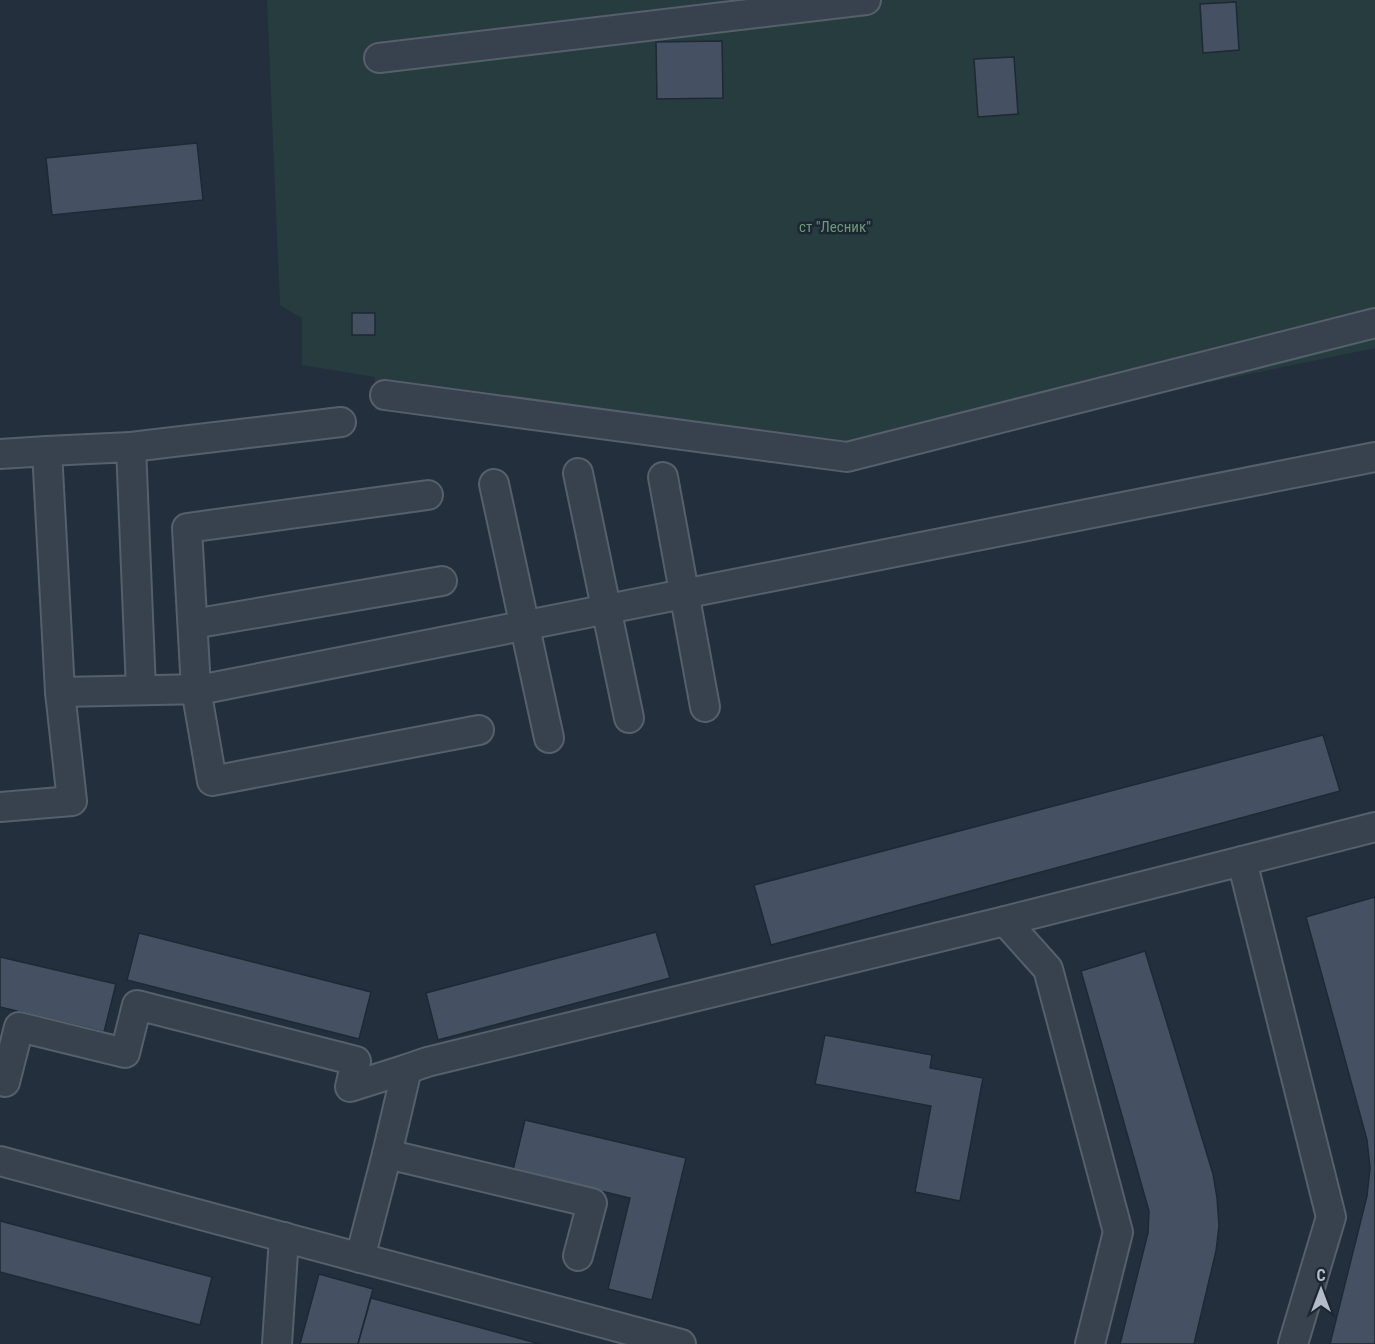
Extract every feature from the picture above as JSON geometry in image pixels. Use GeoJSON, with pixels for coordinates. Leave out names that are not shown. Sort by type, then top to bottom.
{"type":"FeatureCollection","features":[{"type":"Feature","properties":{"kind":"lane"},"geometry":{"type":"LineString","coordinates":[[379,58],[866,0]]}},
{"type":"Feature","properties":{"kind":"lane"},"geometry":{"type":"LineString","coordinates":[[385,395],[847,457],[1375,323]]}},
{"type":"Feature","properties":{"kind":"lane"},"geometry":{"type":"LineString","coordinates":[[0,454],[131,447],[341,422]]}},
{"type":"Feature","properties":{"kind":"lane"},"geometry":{"type":"LineString","coordinates":[[131,447],[141,690]]}},
{"type":"Feature","properties":{"kind":"lane"},"geometry":{"type":"LineString","coordinates":[[0,807],[72,801],[60,692],[47,451]]}},
{"type":"Feature","properties":{"kind":"lane"},"geometry":{"type":"LineString","coordinates":[[60,692],[196,689],[1375,457]]}},
{"type":"Feature","properties":{"kind":"lane"},"geometry":{"type":"LineString","coordinates":[[578,473],[629,718]]}},
{"type":"Feature","properties":{"kind":"lane"},"geometry":{"type":"LineString","coordinates":[[663,477],[705,707]]}},
{"type":"Feature","properties":{"kind":"lane"},"geometry":{"type":"LineString","coordinates":[[494,484],[549,738]]}},
{"type":"Feature","properties":{"kind":"lane"},"geometry":{"type":"LineString","coordinates":[[428,495],[187,528],[196,689],[212,781],[479,730]]}},
{"type":"Feature","properties":{"kind":"lane"},"geometry":{"type":"LineString","coordinates":[[193,624],[442,581]]}},
{"type":"Feature","properties":{"kind":"lane"},"geometry":{"type":"LineString","coordinates":[[5,1082],[19,1027],[125,1053],[137,1005],[356,1061],[350,1087],[462,1052],[749,985],[1375,827]]}},
{"type":"Feature","properties":{"kind":"lane"},"geometry":{"type":"LineString","coordinates":[[1242,861],[1331,1217],[1293,1344]]}},
{"type":"Feature","properties":{"kind":"lane"},"geometry":{"type":"LineString","coordinates":[[1005,921],[1048,969],[1118,1232],[1090,1344]]}},
{"type":"Feature","properties":{"kind":"lane"},"geometry":{"type":"LineString","coordinates":[[360,1258],[407,1069]]}},
{"type":"Feature","properties":{"kind":"lane"},"geometry":{"type":"LineString","coordinates":[[387,1154],[592,1203],[578,1256]]}},
{"type":"Feature","properties":{"kind":"lane"},"geometry":{"type":"LineString","coordinates":[[0,1161],[681,1344]]}},
{"type":"Feature","properties":{"kind":"lane"},"geometry":{"type":"LineString","coordinates":[[277,1344],[284,1237]]}},
{"type":"Feature","properties":{"kind":"green space","name":"ст \"Лесник\""},"geometry":{"type":"Polygon","coordinates":[[[267,0],[1375,0],[1375,348],[847,457],[375,410],[375,377],[302,365],[302,318],[280,305],[267,0]]]}},
{"type":"Feature","properties":{"kind":"building"},"geometry":{"type":"Polygon","coordinates":[[[1236,2],[1239,50],[1203,53],[1200,4],[1236,2]]]}},
{"type":"Feature","properties":{"kind":"building"},"geometry":{"type":"Polygon","coordinates":[[[722,41],[723,98],[657,99],[656,42],[722,41]]]}},
{"type":"Feature","properties":{"kind":"building"},"geometry":{"type":"Polygon","coordinates":[[[1014,57],[1018,114],[978,117],[974,59],[1014,57]]]}},
{"type":"Feature","properties":{"kind":"building"},"geometry":{"type":"Polygon","coordinates":[[[197,143],[203,200],[52,215],[46,158],[197,143]]]}},
{"type":"Feature","properties":{"kind":"building"},"geometry":{"type":"Polygon","coordinates":[[[352,313],[375,313],[375,335],[352,335],[352,313]]]}},
{"type":"Feature","properties":{"kind":"building"},"geometry":{"type":"Polygon","coordinates":[[[1323,735],[1340,791],[771,945],[754,885],[1323,735]]]}},
{"type":"Feature","properties":{"kind":"building"},"geometry":{"type":"Polygon","coordinates":[[[1375,897],[1375,1344],[1330,1344],[1367,1196],[1370,1168],[1367,1140],[1306,917],[1375,897]]]}},
{"type":"Feature","properties":{"kind":"building"},"geometry":{"type":"Polygon","coordinates":[[[656,932],[670,978],[438,1040],[426,993],[656,932]]]}},
{"type":"Feature","properties":{"kind":"building"},"geometry":{"type":"Polygon","coordinates":[[[139,933],[371,992],[359,1039],[127,980],[139,933]]]}},
{"type":"Feature","properties":{"kind":"building"},"geometry":{"type":"Polygon","coordinates":[[[1145,951],[1213,1174],[1217,1198],[1219,1226],[1216,1251],[1194,1344],[1120,1344],[1148,1233],[1149,1211],[1081,971],[1145,951]]]}},
{"type":"Feature","properties":{"kind":"building"},"geometry":{"type":"Polygon","coordinates":[[[0,957],[116,984],[104,1032],[0,1007],[0,957]]]}},
{"type":"Feature","properties":{"kind":"building"},"geometry":{"type":"Polygon","coordinates":[[[825,1035],[932,1055],[930,1068],[983,1078],[960,1201],[915,1192],[931,1106],[815,1084],[825,1035]]]}},
{"type":"Feature","properties":{"kind":"building"},"geometry":{"type":"Polygon","coordinates":[[[525,1120],[686,1158],[652,1300],[608,1289],[630,1198],[513,1170],[525,1120]]]}},
{"type":"Feature","properties":{"kind":"building"},"geometry":{"type":"Polygon","coordinates":[[[0,1221],[212,1277],[200,1325],[0,1272],[0,1221]]]}},
{"type":"Feature","properties":{"kind":"building"},"geometry":{"type":"Polygon","coordinates":[[[319,1274],[373,1289],[358,1344],[300,1344],[319,1274]]]}},
{"type":"Feature","properties":{"kind":"building"},"geometry":{"type":"Polygon","coordinates":[[[371,1298],[540,1344],[358,1344],[371,1298]]]}}]}
